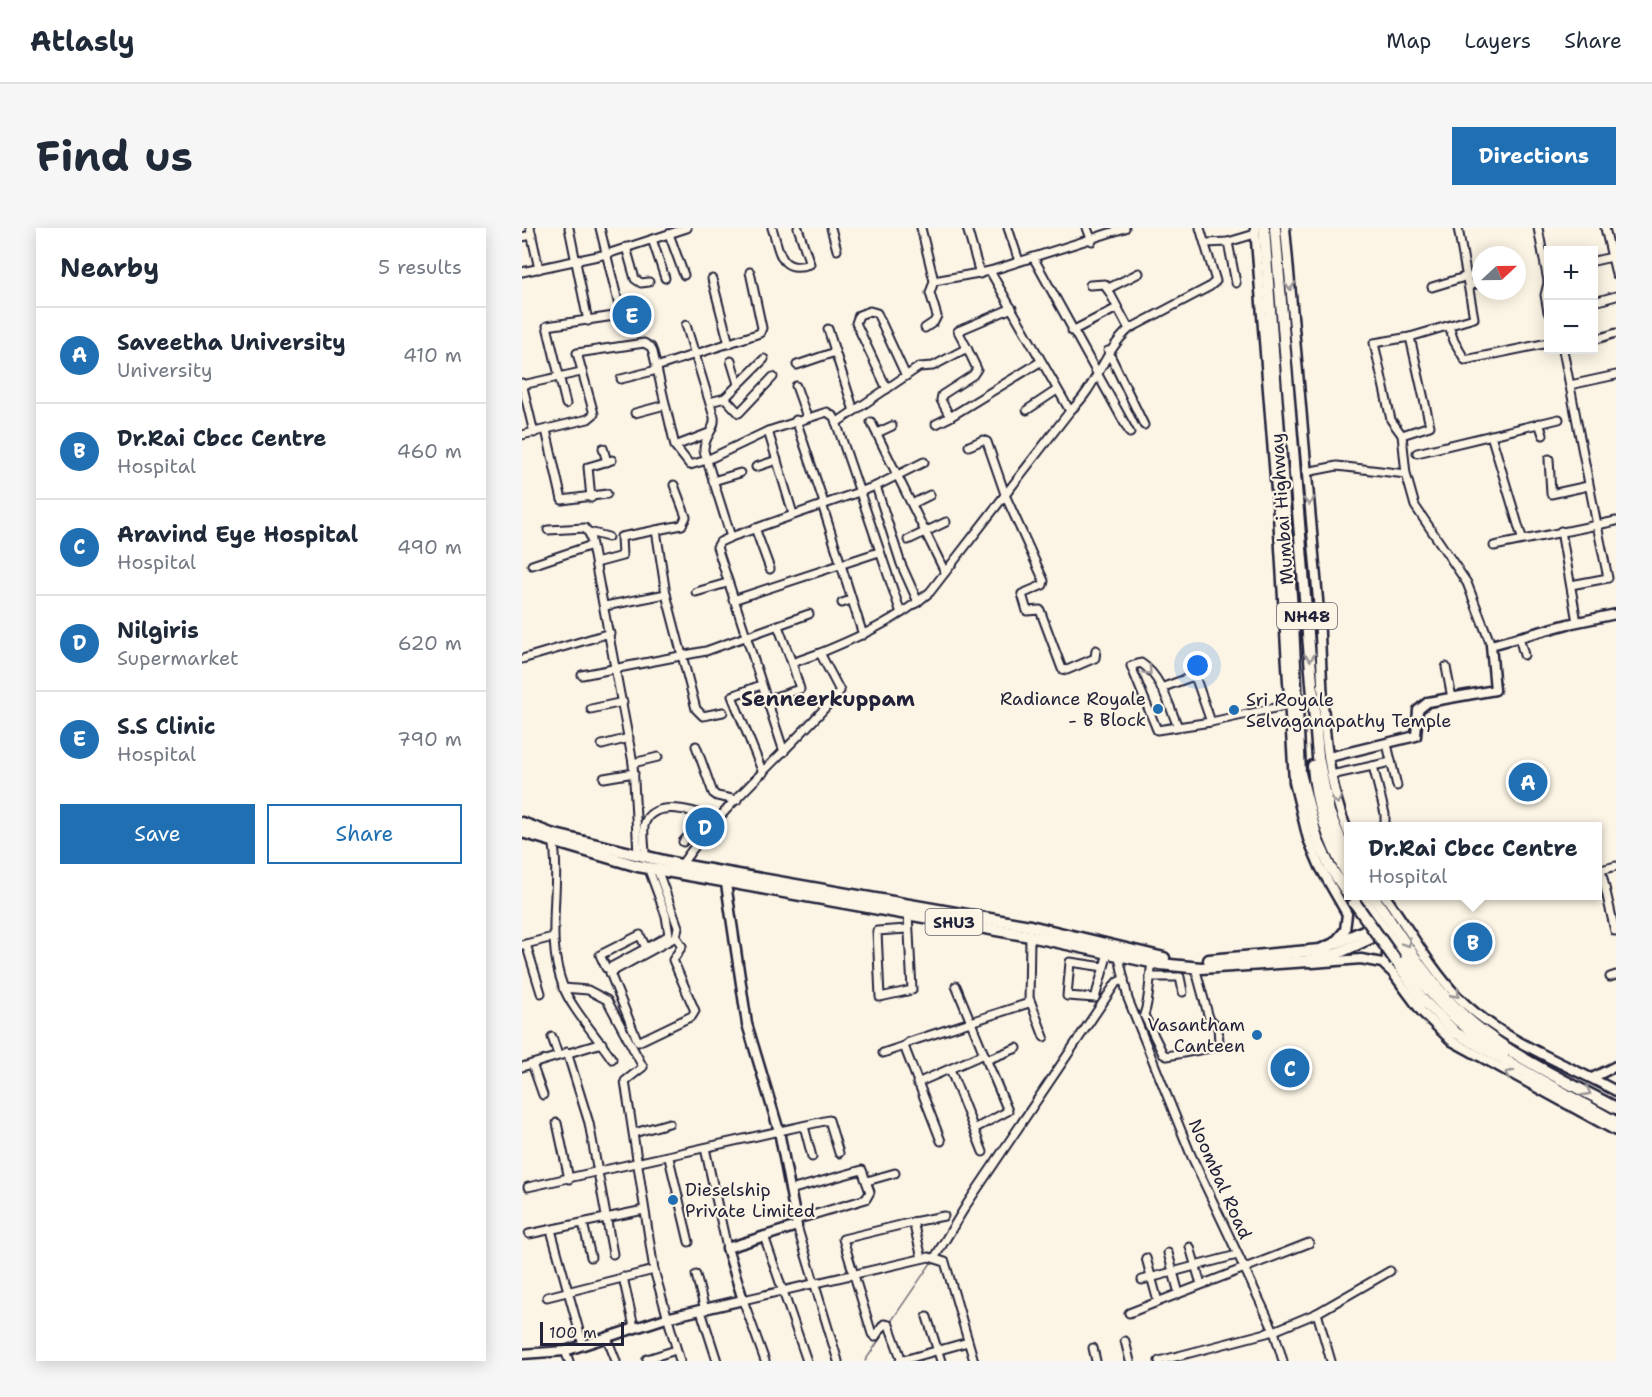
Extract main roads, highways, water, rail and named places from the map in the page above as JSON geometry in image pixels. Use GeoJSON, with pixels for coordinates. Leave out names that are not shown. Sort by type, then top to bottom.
{"type":"FeatureCollection","features":[{"type":"Feature","properties":{"kind":"main road","name":"Mumbai Highway"},"geometry":{"type":"LineString","coordinates":[[1275,228],[1287,357],[1292,368],[1317,749],[1324,794],[1344,849]]}},
{"type":"Feature","properties":{"kind":"main road","name":"Mumbai Highway"},"geometry":{"type":"LineString","coordinates":[[1258,230],[1274,352],[1282,532],[1301,783],[1317,839],[1330,867],[1344,885]]}},
{"type":"Feature","properties":{"kind":"main road"},"geometry":{"type":"LineString","coordinates":[[1312,688],[1311,743],[1315,789],[1330,840],[1344,868]]}},
{"type":"Feature","properties":{"kind":"main road","name":"SHU3"},"geometry":{"type":"LineString","coordinates":[[522,823],[553,838],[652,868],[725,877],[1030,926],[1152,962],[1195,967],[1296,962],[1336,954],[1384,927]]}},
{"type":"Feature","properties":{"kind":"main road","name":"SHU3"},"geometry":{"type":"LineString","coordinates":[[522,832],[641,854],[725,877],[908,914],[1114,951],[1162,957],[1201,961],[1315,951],[1384,927]]}},
{"type":"Feature","properties":{"kind":"main road","name":"NH48"},"geometry":{"type":"LineString","coordinates":[[1355,900],[1424,1001],[1456,1033],[1616,1122]]}},
{"type":"Feature","properties":{"kind":"main road"},"geometry":{"type":"LineString","coordinates":[[1356,900],[1384,927],[1395,960],[1459,1024],[1501,1052],[1568,1082]]}},
{"type":"Feature","properties":{"kind":"main road"},"geometry":{"type":"LineString","coordinates":[[1376,900],[1436,985],[1466,1018],[1505,1046],[1616,1108]]}},
{"type":"Feature","properties":{"kind":"waterway"},"geometry":{"type":"LineString","coordinates":[[890,1323],[933,1260]]}},
{"type":"Feature","properties":{"kind":"waterway"},"geometry":{"type":"LineString","coordinates":[[865,1361],[888,1327]]}},
{"type":"Feature","properties":{"kind":"place","name":"S.S Clinic"},"geometry":{"type":"Point","coordinates":[632,315]}},
{"type":"Feature","properties":{"kind":"place","name":"Radiance Royale - B Block"},"geometry":{"type":"Point","coordinates":[1158,709]}},
{"type":"Feature","properties":{"kind":"place","name":"Sri Royale Selvaganapathy Temple"},"geometry":{"type":"Point","coordinates":[1234,710]}},
{"type":"Feature","properties":{"kind":"place","name":"Saveetha University"},"geometry":{"type":"Point","coordinates":[1528,782]}},
{"type":"Feature","properties":{"kind":"place","name":"Nilgiris"},"geometry":{"type":"Point","coordinates":[705,827]}},
{"type":"Feature","properties":{"kind":"place","name":"Dr.Rai Cbcc Centre"},"geometry":{"type":"Point","coordinates":[1473,942]}},
{"type":"Feature","properties":{"kind":"place","name":"Vasantham Canteen"},"geometry":{"type":"Point","coordinates":[1257,1035]}},
{"type":"Feature","properties":{"kind":"place","name":"Aravind Eye Hospital"},"geometry":{"type":"Point","coordinates":[1290,1068]}},
{"type":"Feature","properties":{"kind":"place","name":"Dieselship Private Limited"},"geometry":{"type":"Point","coordinates":[673,1200]}},
{"type":"Feature","properties":{"kind":"district","name":"Senneerkuppam"},"geometry":{"type":"Point","coordinates":[828,699]}}]}
